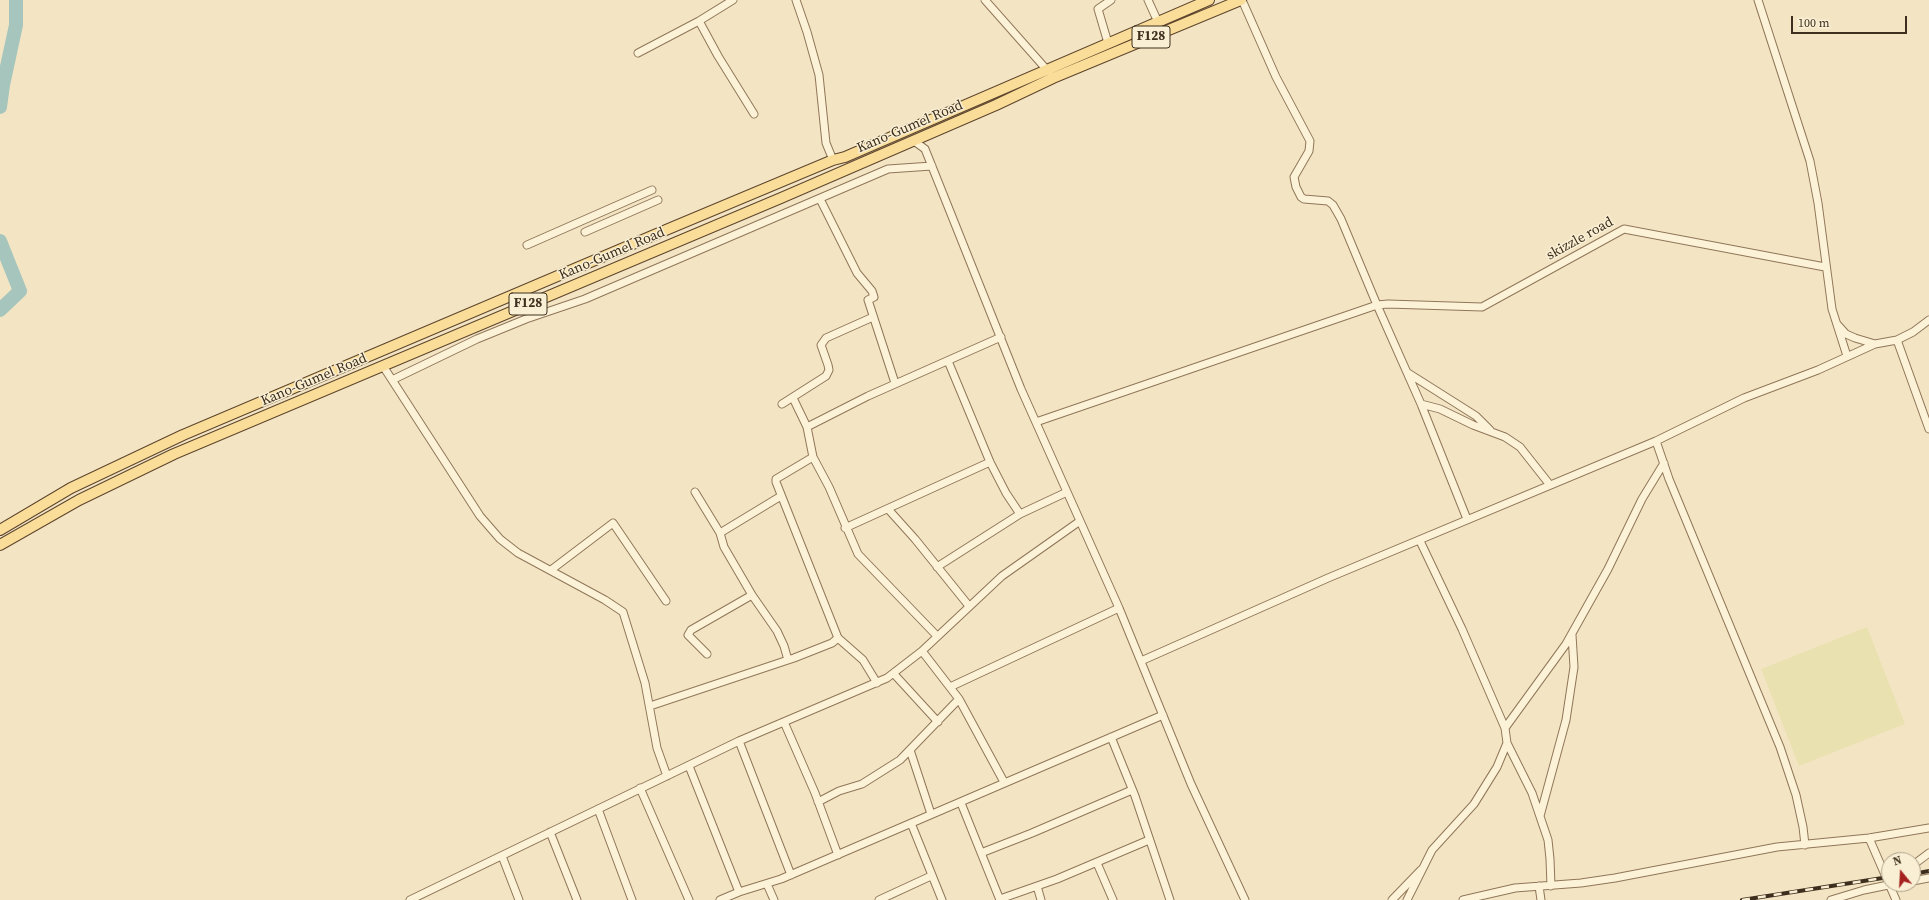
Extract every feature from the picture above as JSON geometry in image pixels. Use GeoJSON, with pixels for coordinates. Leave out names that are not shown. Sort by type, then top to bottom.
{"type":"FeatureCollection","features":[{"type":"Feature","properties":{"kind":"main road","name":"Kano-Gumel Road"},"geometry":{"type":"LineString","coordinates":[[0,530],[71,488],[198,428],[833,160],[845,157],[1209,0]]}},
{"type":"Feature","properties":{"kind":"main road","name":"Kano-Gumel Road"},"geometry":{"type":"LineString","coordinates":[[0,545],[79,500],[174,454],[914,141],[1053,78],[1242,0]]}},
{"type":"Feature","properties":{"kind":"main road"},"geometry":{"type":"LineString","coordinates":[[1129,35],[1133,45]]}},
{"type":"Feature","properties":{"kind":"main road"},"geometry":{"type":"LineString","coordinates":[[610,255],[615,268]]}},
{"type":"Feature","properties":{"kind":"main road"},"geometry":{"type":"LineString","coordinates":[[71,488],[79,500]]}},
{"type":"Feature","properties":{"kind":"street"},"geometry":{"type":"LineString","coordinates":[[796,0],[819,75],[826,143],[833,160]]}},
{"type":"Feature","properties":{"kind":"street"},"geometry":{"type":"LineString","coordinates":[[985,0],[1047,70]]}},
{"type":"Feature","properties":{"kind":"street"},"geometry":{"type":"LineString","coordinates":[[1108,43],[1098,9],[1111,0]]}},
{"type":"Feature","properties":{"kind":"street"},"geometry":{"type":"LineString","coordinates":[[1148,0],[1158,22]]}},
{"type":"Feature","properties":{"kind":"street"},"geometry":{"type":"LineString","coordinates":[[1242,0],[1276,77],[1310,141],[1309,151],[1294,176],[1296,187],[1301,197],[1304,199],[1328,201],[1334,205],[1376,305],[1421,404],[1468,519]]}},
{"type":"Feature","properties":{"kind":"street"},"geometry":{"type":"LineString","coordinates":[[1758,0],[1810,161],[1818,203],[1825,267],[1834,319],[1847,356]]}},
{"type":"Feature","properties":{"kind":"street"},"geometry":{"type":"LineString","coordinates":[[638,53],[699,21],[730,1]]}},
{"type":"Feature","properties":{"kind":"street"},"geometry":{"type":"LineString","coordinates":[[699,21],[718,56],[754,114]]}},
{"type":"Feature","properties":{"kind":"street"},"geometry":{"type":"LineString","coordinates":[[914,141],[925,149],[987,307],[1036,422],[1119,608],[1191,784],[1245,900]]}},
{"type":"Feature","properties":{"kind":"street"},"geometry":{"type":"LineString","coordinates":[[392,380],[512,324],[585,299],[888,169],[932,166]]}},
{"type":"Feature","properties":{"kind":"street"},"geometry":{"type":"LineString","coordinates":[[527,245],[652,190]]}},
{"type":"Feature","properties":{"kind":"street"},"geometry":{"type":"LineString","coordinates":[[820,199],[857,273],[872,291],[874,297],[868,300],[896,383]]}},
{"type":"Feature","properties":{"kind":"street"},"geometry":{"type":"LineString","coordinates":[[585,232],[658,200]]}},
{"type":"Feature","properties":{"kind":"street","name":"skizzle road"},"geometry":{"type":"LineString","coordinates":[[1036,422],[1376,305],[1388,304],[1482,307],[1624,229],[1825,267]]}},
{"type":"Feature","properties":{"kind":"street"},"geometry":{"type":"LineString","coordinates":[[782,404],[824,378],[828,372],[828,365],[821,344],[826,338],[873,316]]}},
{"type":"Feature","properties":{"kind":"street"},"geometry":{"type":"LineString","coordinates":[[1834,319],[1846,334],[1875,344]]}},
{"type":"Feature","properties":{"kind":"street"},"geometry":{"type":"LineString","coordinates":[[1141,661],[1328,578],[1656,441],[1744,398],[1818,370],[1875,344],[1897,340],[1913,332],[1929,320]]}},
{"type":"Feature","properties":{"kind":"street"},"geometry":{"type":"LineString","coordinates":[[807,427],[896,383],[1001,337]]}},
{"type":"Feature","properties":{"kind":"street"},"geometry":{"type":"LineString","coordinates":[[1897,340],[1929,429]]}},
{"type":"Feature","properties":{"kind":"street"},"geometry":{"type":"LineString","coordinates":[[948,361],[990,462],[1006,493],[1020,514]]}},
{"type":"Feature","properties":{"kind":"street"},"geometry":{"type":"LineString","coordinates":[[382,366],[471,503],[506,546],[613,604],[623,612],[634,643],[650,706],[657,748],[667,776]]}},
{"type":"Feature","properties":{"kind":"street"},"geometry":{"type":"LineString","coordinates":[[1407,373],[1476,416],[1490,430]]}},
{"type":"Feature","properties":{"kind":"street"},"geometry":{"type":"LineString","coordinates":[[793,398],[807,427],[813,457],[829,487],[845,528],[858,554],[937,636]]}},
{"type":"Feature","properties":{"kind":"street"},"geometry":{"type":"LineString","coordinates":[[1421,404],[1440,409],[1474,425],[1505,437],[1520,447],[1550,485]]}},
{"type":"Feature","properties":{"kind":"street"},"geometry":{"type":"LineString","coordinates":[[1656,441],[1669,479],[1782,754],[1796,795],[1803,827],[1805,845]]}},
{"type":"Feature","properties":{"kind":"street"},"geometry":{"type":"LineString","coordinates":[[813,457],[776,479],[781,496],[838,638],[862,660],[877,684]]}},
{"type":"Feature","properties":{"kind":"street"},"geometry":{"type":"LineString","coordinates":[[845,528],[990,462]]}},
{"type":"Feature","properties":{"kind":"street"},"geometry":{"type":"LineString","coordinates":[[1505,728],[1572,634],[1608,569],[1642,499],[1664,463]]}},
{"type":"Feature","properties":{"kind":"street"},"geometry":{"type":"LineString","coordinates":[[695,492],[720,533],[724,546],[752,595],[777,631],[784,646],[788,660]]}},
{"type":"Feature","properties":{"kind":"street"},"geometry":{"type":"LineString","coordinates":[[937,567],[1020,514],[1067,492]]}},
{"type":"Feature","properties":{"kind":"street"},"geometry":{"type":"LineString","coordinates":[[720,533],[781,496]]}},
{"type":"Feature","properties":{"kind":"street"},"geometry":{"type":"LineString","coordinates":[[888,509],[915,539],[969,606]]}},
{"type":"Feature","properties":{"kind":"street"},"geometry":{"type":"LineString","coordinates":[[410,900],[739,741],[877,684],[894,674],[922,651],[1002,576],[1080,521]]}},
{"type":"Feature","properties":{"kind":"street"},"geometry":{"type":"LineString","coordinates":[[551,570],[613,523],[666,601]]}},
{"type":"Feature","properties":{"kind":"street"},"geometry":{"type":"LineString","coordinates":[[1420,540],[1462,629],[1505,728],[1507,743],[1532,793],[1548,846],[1551,886]]}},
{"type":"Feature","properties":{"kind":"street"},"geometry":{"type":"LineString","coordinates":[[707,654],[688,635],[691,630],[752,595]]}},
{"type":"Feature","properties":{"kind":"street"},"geometry":{"type":"LineString","coordinates":[[950,687],[1119,608]]}},
{"type":"Feature","properties":{"kind":"street"},"geometry":{"type":"LineString","coordinates":[[1540,816],[1566,720],[1574,667],[1572,634]]}},
{"type":"Feature","properties":{"kind":"street"},"geometry":{"type":"LineString","coordinates":[[650,706],[788,660],[832,643],[838,638]]}},
{"type":"Feature","properties":{"kind":"street"},"geometry":{"type":"LineString","coordinates":[[922,651],[959,699],[1004,782]]}},
{"type":"Feature","properties":{"kind":"street"},"geometry":{"type":"LineString","coordinates":[[894,674],[938,722]]}},
{"type":"Feature","properties":{"kind":"street"},"geometry":{"type":"LineString","coordinates":[[818,802],[839,791],[862,784],[888,769],[910,750],[959,699]]}},
{"type":"Feature","properties":{"kind":"street"},"geometry":{"type":"LineString","coordinates":[[720,900],[739,892],[791,875],[931,814],[961,803],[1004,782],[1163,716]]}},
{"type":"Feature","properties":{"kind":"street"},"geometry":{"type":"LineString","coordinates":[[784,722],[818,802],[838,855]]}},
{"type":"Feature","properties":{"kind":"street"},"geometry":{"type":"LineString","coordinates":[[1111,737],[1132,790],[1170,900]]}},
{"type":"Feature","properties":{"kind":"street"},"geometry":{"type":"LineString","coordinates":[[739,741],[791,875]]}},
{"type":"Feature","properties":{"kind":"street"},"geometry":{"type":"LineString","coordinates":[[1392,900],[1421,870],[1432,850],[1474,804],[1497,767],[1507,743]]}},
{"type":"Feature","properties":{"kind":"street"},"geometry":{"type":"LineString","coordinates":[[910,750],[931,814]]}},
{"type":"Feature","properties":{"kind":"street"},"geometry":{"type":"LineString","coordinates":[[689,766],[739,892]]}},
{"type":"Feature","properties":{"kind":"street"},"geometry":{"type":"LineString","coordinates":[[640,788],[689,900]]}},
{"type":"Feature","properties":{"kind":"street"},"geometry":{"type":"LineString","coordinates":[[981,853],[1132,790]]}},
{"type":"Feature","properties":{"kind":"street"},"geometry":{"type":"LineString","coordinates":[[961,803],[1000,900],[1098,863],[1149,840]]}},
{"type":"Feature","properties":{"kind":"street"},"geometry":{"type":"LineString","coordinates":[[598,810],[632,900]]}},
{"type":"Feature","properties":{"kind":"street"},"geometry":{"type":"LineString","coordinates":[[911,823],[931,876],[942,900]]}},
{"type":"Feature","properties":{"kind":"street"},"geometry":{"type":"LineString","coordinates":[[1463,900],[1515,888],[1551,886],[1608,879],[1777,848],[1869,838],[1929,828]]}},
{"type":"Feature","properties":{"kind":"street"},"geometry":{"type":"LineString","coordinates":[[550,832],[576,900]]}},
{"type":"Feature","properties":{"kind":"street"},"geometry":{"type":"LineString","coordinates":[[1869,838],[1881,863]]}},
{"type":"Feature","properties":{"kind":"street"},"geometry":{"type":"LineString","coordinates":[[502,856],[519,900]]}},
{"type":"Feature","properties":{"kind":"street"},"geometry":{"type":"LineString","coordinates":[[1098,863],[1113,900]]}},
{"type":"Feature","properties":{"kind":"street"},"geometry":{"type":"LineString","coordinates":[[1407,900],[1419,879],[1421,870]]}},
{"type":"Feature","properties":{"kind":"street"},"geometry":{"type":"LineString","coordinates":[[882,899],[931,876]]}},
{"type":"Feature","properties":{"kind":"street"},"geometry":{"type":"LineString","coordinates":[[767,884],[774,900]]}},
{"type":"Feature","properties":{"kind":"street"},"geometry":{"type":"LineString","coordinates":[[1037,886],[1041,900]]}},
{"type":"Feature","properties":{"kind":"street"},"geometry":{"type":"LineString","coordinates":[[1539,886],[1541,900]]}},
{"type":"Feature","properties":{"kind":"street"},"geometry":{"type":"LineString","coordinates":[[1831,900],[1881,886]]}},
{"type":"Feature","properties":{"kind":"shaded area"},"geometry":{"type":"Polygon","coordinates":[[[1867,627],[1905,724],[1799,766],[1761,669],[1867,627]]]}},
{"type":"Feature","properties":{"kind":"waterway"},"geometry":{"type":"LineString","coordinates":[[0,107],[3,85],[16,25],[16,0]]}},
{"type":"Feature","properties":{"kind":"waterway"},"geometry":{"type":"LineString","coordinates":[[0,241],[20,291],[0,310]]}},
{"type":"Feature","properties":{"kind":"railway"},"geometry":{"type":"LineString","coordinates":[[1921,872],[1929,871]]}},
{"type":"Feature","properties":{"kind":"railway"},"geometry":{"type":"LineString","coordinates":[[1742,900],[1881,878]]}}]}
